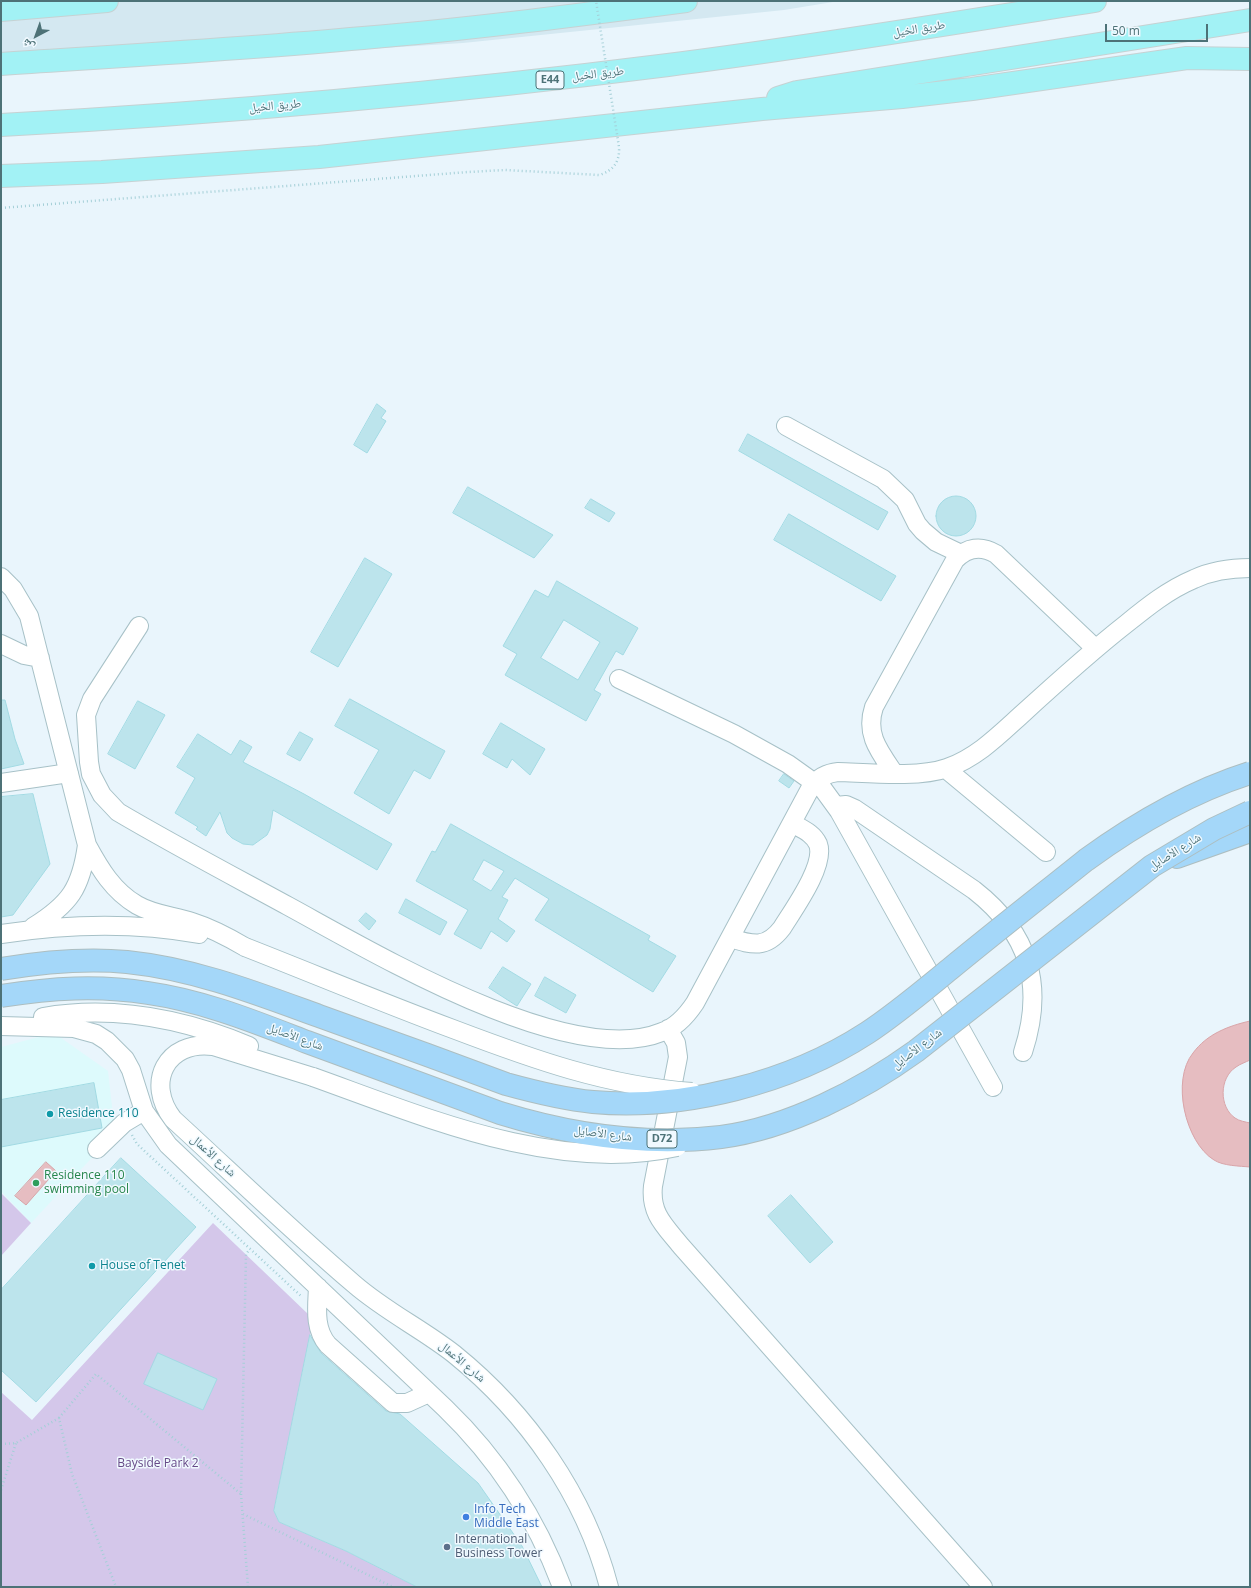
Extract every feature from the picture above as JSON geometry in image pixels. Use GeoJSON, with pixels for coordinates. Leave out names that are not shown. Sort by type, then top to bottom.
{"type":"FeatureCollection","features":[{"type":"Feature","properties":{"kind":"highway"},"geometry":{"type":"LineString","coordinates":[[1,10],[107,1]]}},
{"type":"Feature","properties":{"kind":"highway"},"geometry":{"type":"LineString","coordinates":[[1,64],[249,48],[364,38],[479,27],[686,1]]}},
{"type":"Feature","properties":{"kind":"highway","name":"طريق الخيل"},"geometry":{"type":"LineString","coordinates":[[1,125],[299,105],[556,79],[786,49],[1095,1]]}},
{"type":"Feature","properties":{"kind":"highway"},"geometry":{"type":"LineString","coordinates":[[762,109],[775,99],[797,92],[1250,20]]}},
{"type":"Feature","properties":{"kind":"highway"},"geometry":{"type":"LineString","coordinates":[[1,176],[102,172],[319,156],[762,109],[848,103],[972,89],[1187,58],[1250,59]]}},
{"type":"Feature","properties":{"kind":"main road"},"geometry":{"type":"LineString","coordinates":[[1,969],[45,962],[99,960],[180,970],[233,984],[506,1084],[564,1098],[622,1103],[652,1102],[711,1094],[765,1080],[791,1071],[830,1054],[866,1034],[889,1018],[1113,840],[1170,807],[1206,790],[1250,774]]}},
{"type":"Feature","properties":{"kind":"main road","name":"شارع الأصايل"},"geometry":{"type":"LineString","coordinates":[[1,996],[47,989],[79,988],[124,990],[174,998],[224,1011],[500,1113],[531,1122],[587,1134],[626,1138],[658,1139],[722,1137],[757,1129],[817,1108],[855,1090],[886,1072],[916,1051],[1152,866],[1214,829],[1250,812]]}},
{"type":"Feature","properties":{"kind":"main road"},"geometry":{"type":"LineString","coordinates":[[1152,866],[1250,831]]}},
{"type":"Feature","properties":{"kind":"street"},"geometry":{"type":"LineString","coordinates":[[786,426],[884,479],[899,492],[923,531],[936,542],[961,554]]}},
{"type":"Feature","properties":{"kind":"street"},"geometry":{"type":"LineString","coordinates":[[894,773],[874,742],[870,725],[871,716],[951,567],[961,554],[978,548],[991,551],[996,554],[1095,648]]}},
{"type":"Feature","properties":{"kind":"street"},"geometry":{"type":"LineString","coordinates":[[139,626],[92,699],[86,715],[91,774],[102,795],[118,812],[402,968],[481,1004],[564,1032],[597,1038],[631,1038],[648,1036],[668,1029],[687,1015],[695,1003],[815,782],[820,778],[832,773],[911,774],[946,769],[974,755],[988,745],[1095,648],[1154,601],[1194,578],[1217,572],[1250,568]]}},
{"type":"Feature","properties":{"kind":"street"},"geometry":{"type":"LineString","coordinates":[[1,578],[13,589],[22,602],[34,631],[87,845],[107,880],[121,894],[138,905],[156,913],[211,929],[245,946],[396,1008],[546,1063],[611,1081],[650,1088],[711,1094]]}},
{"type":"Feature","properties":{"kind":"street"},"geometry":{"type":"LineString","coordinates":[[1,644],[24,655],[40,658]]}},
{"type":"Feature","properties":{"kind":"street"},"geometry":{"type":"LineString","coordinates":[[619,679],[734,734],[788,764],[815,782],[836,806],[992,1086]]}},
{"type":"Feature","properties":{"kind":"street"},"geometry":{"type":"LineString","coordinates":[[946,769],[1046,852]]}},
{"type":"Feature","properties":{"kind":"street"},"geometry":{"type":"LineString","coordinates":[[1,783],[69,773]]}},
{"type":"Feature","properties":{"kind":"street"},"geometry":{"type":"LineString","coordinates":[[836,806],[846,806],[855,810],[974,890],[990,903],[1004,918],[1016,934],[1024,953],[1030,972],[1033,992],[1032,1019],[1023,1052]]}},
{"type":"Feature","properties":{"kind":"street"},"geometry":{"type":"LineString","coordinates":[[730,938],[747,944],[757,944],[767,942],[776,936],[816,869],[820,853],[818,844],[807,832],[792,823]]}},
{"type":"Feature","properties":{"kind":"street"},"geometry":{"type":"LineString","coordinates":[[28,930],[55,913],[71,896],[81,875],[87,845]]}},
{"type":"Feature","properties":{"kind":"street"},"geometry":{"type":"LineString","coordinates":[[1,934],[28,930],[85,926],[141,926],[183,931],[245,946]]}},
{"type":"Feature","properties":{"kind":"street","name":"شارع الأعمال"},"geometry":{"type":"LineString","coordinates":[[1,1025],[47,1016],[100,1013],[154,1018],[205,1030],[260,1051],[313,1077]]}},
{"type":"Feature","properties":{"kind":"street","name":"شارع الأعمال"},"geometry":{"type":"LineString","coordinates":[[1,1025],[64,1026],[85,1030],[101,1037],[117,1049],[131,1070],[144,1111],[168,1145],[483,1446],[515,1490],[542,1537],[562,1587]]}},
{"type":"Feature","properties":{"kind":"street"},"geometry":{"type":"LineString","coordinates":[[668,1029],[676,1043],[678,1057],[653,1186],[653,1201],[658,1216],[681,1246],[983,1587]]}},
{"type":"Feature","properties":{"kind":"street","name":"شارع الأعمال"},"geometry":{"type":"LineString","coordinates":[[313,1077],[213,1046],[199,1044],[187,1047],[176,1053],[167,1062],[159,1085],[160,1098],[165,1109],[173,1119],[354,1284],[394,1314],[452,1353],[504,1400],[547,1454],[566,1483],[595,1545],[609,1587]]}},
{"type":"Feature","properties":{"kind":"street"},"geometry":{"type":"LineString","coordinates":[[313,1077],[469,1132],[539,1147],[593,1152],[646,1152],[722,1137]]}},
{"type":"Feature","properties":{"kind":"street"},"geometry":{"type":"LineString","coordinates":[[97,1149],[124,1123],[144,1111]]}},
{"type":"Feature","properties":{"kind":"street"},"geometry":{"type":"LineString","coordinates":[[318,1288],[318,1326],[324,1340],[332,1349],[393,1403],[407,1404],[429,1393]]}},
{"type":"Feature","properties":{"kind":"path"},"geometry":{"type":"LineString","coordinates":[[1,208],[505,170],[599,176],[606,173],[618,162],[620,147],[596,1]]}},
{"type":"Feature","properties":{"kind":"path"},"geometry":{"type":"LineString","coordinates":[[124,1123],[137,1144],[250,1249],[246,1254],[241,1494],[248,1587]]}},
{"type":"Feature","properties":{"kind":"path"},"geometry":{"type":"LineString","coordinates":[[1,1444],[16,1443],[59,1418],[96,1374],[241,1494]]}},
{"type":"Feature","properties":{"kind":"path"},"geometry":{"type":"LineString","coordinates":[[59,1418],[72,1474],[116,1587]]}},
{"type":"Feature","properties":{"kind":"path"},"geometry":{"type":"LineString","coordinates":[[1,1490],[16,1443]]}},
{"type":"Feature","properties":{"kind":"path"},"geometry":{"type":"LineString","coordinates":[[243,1514],[393,1587]]}},
{"type":"Feature","properties":{"kind":"shaded area"},"geometry":{"type":"Polygon","coordinates":[[[1,1],[839,1],[784,10],[463,43],[1,72],[1,1]]]}},
{"type":"Feature","properties":{"kind":"shaded area"},"geometry":{"type":"Polygon","coordinates":[[[1250,1021],[1250,1060],[1230,1072],[1226,1078],[1223,1092],[1226,1107],[1230,1113],[1237,1119],[1250,1123],[1250,1167],[1218,1162],[1204,1151],[1195,1139],[1189,1125],[1184,1110],[1182,1094],[1186,1065],[1199,1046],[1211,1036],[1226,1028],[1250,1021]]]}},
{"type":"Feature","properties":{"kind":"shaded area"},"geometry":{"type":"Polygon","coordinates":[[[54,1033],[108,1071],[115,1133],[31,1223],[1,1191],[1,1047],[54,1033]]]}},
{"type":"Feature","properties":{"kind":"shaded area","name":"Residence 110 swimming pool"},"geometry":{"type":"Polygon","coordinates":[[[46,1162],[56,1171],[26,1205],[15,1196],[46,1162]]]}},
{"type":"Feature","properties":{"kind":"green space"},"geometry":{"type":"Polygon","coordinates":[[[1,1193],[31,1223],[1,1256],[1,1193]]]}},
{"type":"Feature","properties":{"kind":"green space","name":"Bayside Park 2"},"geometry":{"type":"Polygon","coordinates":[[[213,1223],[308,1314],[311,1331],[274,1511],[279,1522],[346,1551],[417,1587],[1,1587],[1,1392],[32,1420],[213,1223]]]}},
{"type":"Feature","properties":{"kind":"building"},"geometry":{"type":"Polygon","coordinates":[[[377,404],[386,411],[381,418],[386,421],[367,453],[354,445],[377,404]]]}},
{"type":"Feature","properties":{"kind":"building"},"geometry":{"type":"Polygon","coordinates":[[[748,434],[888,512],[878,530],[739,451],[748,434]]]}},
{"type":"Feature","properties":{"kind":"building"},"geometry":{"type":"Polygon","coordinates":[[[468,487],[553,535],[534,558],[453,513],[468,487]]]}},
{"type":"Feature","properties":{"kind":"building"},"geometry":{"type":"Polygon","coordinates":[[[956,496],[964,498],[970,502],[974,508],[976,516],[974,524],[970,530],[964,534],[956,536],[948,534],[942,530],[938,524],[936,516],[938,508],[942,502],[948,498],[956,496]]]}},
{"type":"Feature","properties":{"kind":"building"},"geometry":{"type":"Polygon","coordinates":[[[591,499],[615,513],[609,522],[585,508],[591,499]]]}},
{"type":"Feature","properties":{"kind":"building"},"geometry":{"type":"Polygon","coordinates":[[[789,514],[896,576],[881,601],[774,540],[789,514]]]}},
{"type":"Feature","properties":{"kind":"building"},"geometry":{"type":"Polygon","coordinates":[[[365,558],[392,574],[338,667],[311,652],[365,558]]]}},
{"type":"Feature","properties":{"kind":"building"},"geometry":{"type":"Polygon","coordinates":[[[557,581],[638,628],[623,655],[616,651],[594,690],[601,694],[586,721],[505,675],[517,654],[503,646],[535,590],[548,597],[557,581]],[[564,620],[541,658],[578,680],[600,642],[564,620]]]}},
{"type":"Feature","properties":{"kind":"building"},"geometry":{"type":"Polygon","coordinates":[[[350,699],[445,751],[430,779],[414,770],[389,814],[354,793],[379,750],[335,726],[350,699]]]}},
{"type":"Feature","properties":{"kind":"building"},"geometry":{"type":"Polygon","coordinates":[[[1,700],[5,700],[15,739],[24,764],[1,769],[1,700]]]}},
{"type":"Feature","properties":{"kind":"building"},"geometry":{"type":"Polygon","coordinates":[[[138,701],[165,715],[135,769],[108,754],[138,701]]]}},
{"type":"Feature","properties":{"kind":"building"},"geometry":{"type":"Polygon","coordinates":[[[501,723],[545,749],[530,775],[512,759],[507,768],[483,754],[501,723]]]}},
{"type":"Feature","properties":{"kind":"building"},"geometry":{"type":"Polygon","coordinates":[[[300,732],[313,739],[300,761],[287,754],[300,732]]]}},
{"type":"Feature","properties":{"kind":"building"},"geometry":{"type":"Polygon","coordinates":[[[198,734],[231,755],[240,740],[252,747],[243,762],[304,794],[392,844],[377,870],[273,810],[270,829],[267,835],[253,845],[243,844],[232,838],[227,833],[220,812],[206,836],[196,829],[198,827],[175,813],[195,778],[177,767],[198,734]]]}},
{"type":"Feature","properties":{"kind":"building"},"geometry":{"type":"Polygon","coordinates":[[[784,774],[794,781],[789,788],[779,781],[784,774]]]}},
{"type":"Feature","properties":{"kind":"building"},"geometry":{"type":"Polygon","coordinates":[[[33,794],[50,864],[13,915],[1,917],[1,797],[33,794]]]}},
{"type":"Feature","properties":{"kind":"building"},"geometry":{"type":"Polygon","coordinates":[[[451,824],[650,936],[648,940],[676,956],[653,992],[535,920],[549,899],[515,878],[502,897],[508,900],[498,919],[515,931],[507,942],[491,931],[481,949],[454,934],[468,910],[416,881],[432,851],[435,852],[451,824]],[[484,860],[473,880],[491,891],[504,871],[484,860]]]}},
{"type":"Feature","properties":{"kind":"building"},"geometry":{"type":"Polygon","coordinates":[[[406,899],[447,922],[440,935],[399,913],[406,899]]]}},
{"type":"Feature","properties":{"kind":"building"},"geometry":{"type":"Polygon","coordinates":[[[366,913],[376,921],[369,930],[359,921],[366,913]]]}},
{"type":"Feature","properties":{"kind":"building"},"geometry":{"type":"Polygon","coordinates":[[[503,967],[531,984],[517,1006],[489,988],[503,967]]]}},
{"type":"Feature","properties":{"kind":"building"},"geometry":{"type":"Polygon","coordinates":[[[545,977],[576,995],[566,1013],[535,996],[545,977]]]}},
{"type":"Feature","properties":{"kind":"building","name":"Residence 110"},"geometry":{"type":"Polygon","coordinates":[[[94,1083],[102,1128],[1,1147],[1,1100],[94,1083]]]}},
{"type":"Feature","properties":{"kind":"building","name":"House of Tenet"},"geometry":{"type":"Polygon","coordinates":[[[121,1158],[196,1227],[36,1402],[1,1370],[1,1290],[121,1158]]]}},
{"type":"Feature","properties":{"kind":"building"},"geometry":{"type":"Polygon","coordinates":[[[791,1195],[833,1242],[810,1263],[768,1216],[791,1195]]]}},
{"type":"Feature","properties":{"kind":"building"},"geometry":{"type":"Polygon","coordinates":[[[310,1335],[321,1353],[386,1411],[400,1414],[478,1483],[522,1546],[542,1587],[417,1587],[346,1551],[279,1522],[274,1511],[310,1335]]]}},
{"type":"Feature","properties":{"kind":"building"},"geometry":{"type":"Polygon","coordinates":[[[158,1353],[217,1379],[203,1410],[144,1384],[158,1353]]]}},
{"type":"Feature","properties":{"kind":"place","name":"Residence 110"},"geometry":{"type":"Point","coordinates":[50,1114]}},
{"type":"Feature","properties":{"kind":"place","name":"Residence 110 swimming pool"},"geometry":{"type":"Point","coordinates":[36,1183]}},
{"type":"Feature","properties":{"kind":"place","name":"House of Tenet"},"geometry":{"type":"Point","coordinates":[92,1266]}},
{"type":"Feature","properties":{"kind":"place","name":"Info Tech Middle East"},"geometry":{"type":"Point","coordinates":[466,1517]}},
{"type":"Feature","properties":{"kind":"place","name":"International Business Tower"},"geometry":{"type":"Point","coordinates":[447,1547]}}]}
